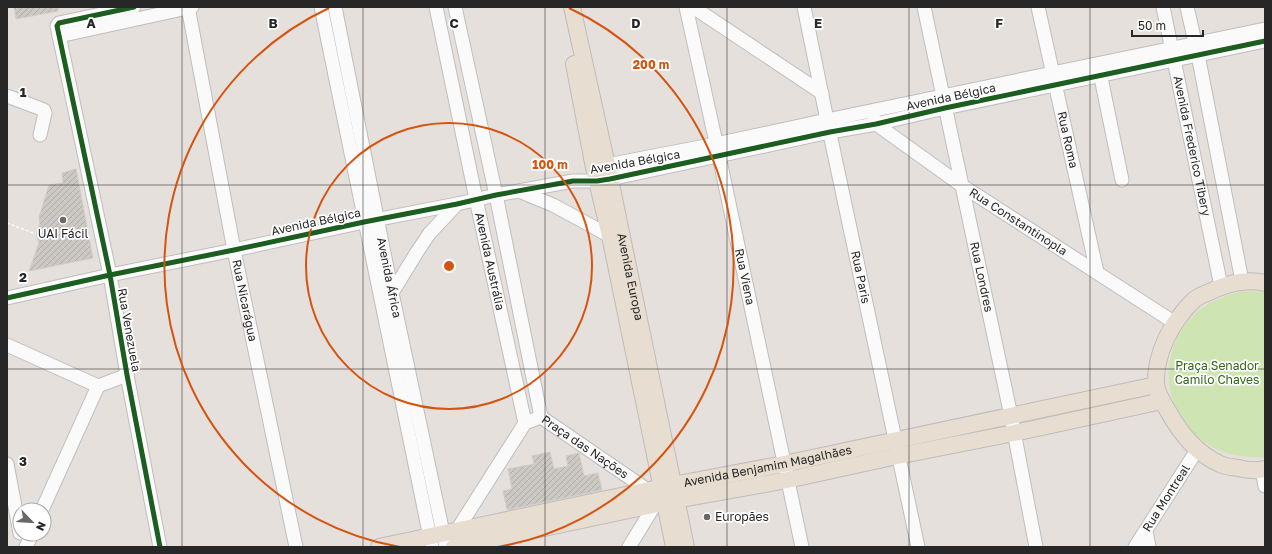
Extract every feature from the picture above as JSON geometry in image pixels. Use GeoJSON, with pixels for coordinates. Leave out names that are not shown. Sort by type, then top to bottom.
{"type":"FeatureCollection","features":[{"type":"Feature","properties":{"kind":"main road","name":"Avenida Europa"},"geometry":{"type":"LineString","coordinates":[[563,7],[602,173],[624,247],[663,496],[686,547]]}},
{"type":"Feature","properties":{"kind":"main road","name":"Avenida Europa"},"geometry":{"type":"LineString","coordinates":[[572,7],[602,173],[610,236],[674,547]]}},
{"type":"Feature","properties":{"kind":"main road"},"geometry":{"type":"LineString","coordinates":[[1263,469],[1244,469],[1221,465],[1198,450],[1188,441],[1173,420],[1162,401],[1156,385],[1163,345],[1175,323],[1195,299],[1221,286],[1242,281],[1265,283]]}},
{"type":"Feature","properties":{"kind":"main road","name":"Avenida Benjamim Magalhães"},"geometry":{"type":"LineString","coordinates":[[379,547],[448,542],[586,520],[663,496],[784,464],[1156,385]]}},
{"type":"Feature","properties":{"kind":"main road","name":"Avenida Benjamim Magalhães"},"geometry":{"type":"LineString","coordinates":[[448,542],[584,504],[663,496],[787,480],[1162,401]]}},
{"type":"Feature","properties":{"kind":"main road"},"geometry":{"type":"LineString","coordinates":[[584,504],[586,520]]}},
{"type":"Feature","properties":{"kind":"street"},"geometry":{"type":"LineString","coordinates":[[59,30],[134,7]]}},
{"type":"Feature","properties":{"kind":"street"},"geometry":{"type":"LineString","coordinates":[[59,30],[158,11],[189,7]]}},
{"type":"Feature","properties":{"kind":"street","name":"Rua Nicarágua"},"geometry":{"type":"LineString","coordinates":[[189,7],[234,250],[296,547]]}},
{"type":"Feature","properties":{"kind":"street","name":"Avenida África"},"geometry":{"type":"LineString","coordinates":[[321,7],[398,383],[448,542]]}},
{"type":"Feature","properties":{"kind":"street","name":"Avenida África"},"geometry":{"type":"LineString","coordinates":[[335,7],[392,293],[448,542]]}},
{"type":"Feature","properties":{"kind":"street","name":"Avenida Austrália"},"geometry":{"type":"LineString","coordinates":[[436,7],[525,422]]}},
{"type":"Feature","properties":{"kind":"street","name":"Avenida Austrália"},"geometry":{"type":"LineString","coordinates":[[455,7],[496,194],[541,417]]}},
{"type":"Feature","properties":{"kind":"street","name":"Rua Viena"},"geometry":{"type":"LineString","coordinates":[[686,7],[718,150],[802,547]]}},
{"type":"Feature","properties":{"kind":"street"},"geometry":{"type":"LineString","coordinates":[[692,7],[822,92]]}},
{"type":"Feature","properties":{"kind":"street","name":"Rua Paris"},"geometry":{"type":"LineString","coordinates":[[804,7],[894,440],[918,547]]}},
{"type":"Feature","properties":{"kind":"street","name":"Rua Londres"},"geometry":{"type":"LineString","coordinates":[[924,7],[1011,416],[1036,547]]}},
{"type":"Feature","properties":{"kind":"street","name":"Rua Roma"},"geometry":{"type":"LineString","coordinates":[[1038,7],[1097,272]]}},
{"type":"Feature","properties":{"kind":"street","name":"Avenida Frederico Tibery"},"geometry":{"type":"LineString","coordinates":[[1163,7],[1221,286]]}},
{"type":"Feature","properties":{"kind":"street","name":"Avenida Frederico Tibery"},"geometry":{"type":"LineString","coordinates":[[1187,7],[1242,281]]}},
{"type":"Feature","properties":{"kind":"street","name":"Avenida Bélgica"},"geometry":{"type":"LineString","coordinates":[[7,298],[378,219],[457,204],[496,194],[573,181],[602,173],[718,150],[828,126],[872,111],[944,102],[1099,70],[1196,49],[1265,29]]}},
{"type":"Feature","properties":{"kind":"street","name":"Rua Venezuela"},"geometry":{"type":"LineString","coordinates":[[59,30],[110,275],[127,375],[160,547]]}},
{"type":"Feature","properties":{"kind":"street","name":"Avenida Bélgica"},"geometry":{"type":"LineString","coordinates":[[1196,49],[1265,41]]}},
{"type":"Feature","properties":{"kind":"street"},"geometry":{"type":"LineString","coordinates":[[1099,70],[1122,180]]}},
{"type":"Feature","properties":{"kind":"street"},"geometry":{"type":"LineString","coordinates":[[7,96],[44,110],[45,113],[40,135]]}},
{"type":"Feature","properties":{"kind":"street","name":"Avenida Bélgica"},"geometry":{"type":"LineString","coordinates":[[828,126],[876,124],[944,102]]}},
{"type":"Feature","properties":{"kind":"street"},"geometry":{"type":"LineString","coordinates":[[872,111],[876,124]]}},
{"type":"Feature","properties":{"kind":"street","name":"Rua Constantinopla"},"geometry":{"type":"LineString","coordinates":[[876,124],[961,185],[1175,323]]}},
{"type":"Feature","properties":{"kind":"street"},"geometry":{"type":"LineString","coordinates":[[519,191],[553,205],[610,236],[624,247]]}},
{"type":"Feature","properties":{"kind":"street"},"geometry":{"type":"LineString","coordinates":[[383,309],[429,234],[457,204]]}},
{"type":"Feature","properties":{"kind":"street"},"geometry":{"type":"LineString","coordinates":[[7,345],[98,386]]}},
{"type":"Feature","properties":{"kind":"street"},"geometry":{"type":"LineString","coordinates":[[46,502],[98,386],[127,375]]}},
{"type":"Feature","properties":{"kind":"street"},"geometry":{"type":"LineString","coordinates":[[398,383],[411,380]]}},
{"type":"Feature","properties":{"kind":"street","name":"Praça das Nações"},"geometry":{"type":"LineString","coordinates":[[448,542],[525,422],[541,417],[663,496]]}},
{"type":"Feature","properties":{"kind":"street","name":"Rua Montreal"},"geometry":{"type":"LineString","coordinates":[[1136,547],[1198,450]]}},
{"type":"Feature","properties":{"kind":"street"},"geometry":{"type":"LineString","coordinates":[[7,466],[14,502]]}},
{"type":"Feature","properties":{"kind":"street"},"geometry":{"type":"LineString","coordinates":[[1263,469],[1265,486]]}},
{"type":"Feature","properties":{"kind":"street"},"geometry":{"type":"LineString","coordinates":[[629,547],[663,496]]}},
{"type":"Feature","properties":{"kind":"street"},"geometry":{"type":"LineString","coordinates":[[1146,531],[1150,547]]}},
{"type":"Feature","properties":{"kind":"path"},"geometry":{"type":"LineString","coordinates":[[7,223],[36,234]]}},
{"type":"Feature","properties":{"kind":"green space","name":"Praça Senador Camilo Chaves"},"geometry":{"type":"Polygon","coordinates":[[[1245,291],[1265,292],[1265,457],[1225,452],[1196,436],[1178,412],[1169,383],[1171,353],[1185,326],[1209,304],[1245,291]]]}},
{"type":"Feature","properties":{"kind":"building"},"geometry":{"type":"Polygon","coordinates":[[[14,7],[58,7],[58,11],[16,19],[14,7]]]}},
{"type":"Feature","properties":{"kind":"building","name":"UAI Fácil"},"geometry":{"type":"Polygon","coordinates":[[[76,169],[93,258],[29,271],[39,243],[36,234],[40,223],[39,217],[49,185],[63,183],[62,173],[76,169]]]}},
{"type":"Feature","properties":{"kind":"building"},"geometry":{"type":"Polygon","coordinates":[[[550,452],[554,469],[568,466],[566,456],[579,453],[584,476],[598,473],[602,490],[507,510],[503,491],[512,489],[508,469],[534,464],[532,456],[550,452]]]}},
{"type":"Feature","properties":{"kind":"cycle path"},"geometry":{"type":"LineString","coordinates":[[134,7],[59,23],[57,26],[110,275],[127,375],[160,547]]}},
{"type":"Feature","properties":{"kind":"cycle path"},"geometry":{"type":"LineString","coordinates":[[7,298],[110,275],[496,195],[573,181],[597,181],[610,179],[1265,41]]}},
{"type":"Feature","properties":{"kind":"place","name":"UAI Fácil"},"geometry":{"type":"Point","coordinates":[63,220]}},
{"type":"Feature","properties":{"kind":"place","name":"Europães"},"geometry":{"type":"Point","coordinates":[707,517]}}]}
